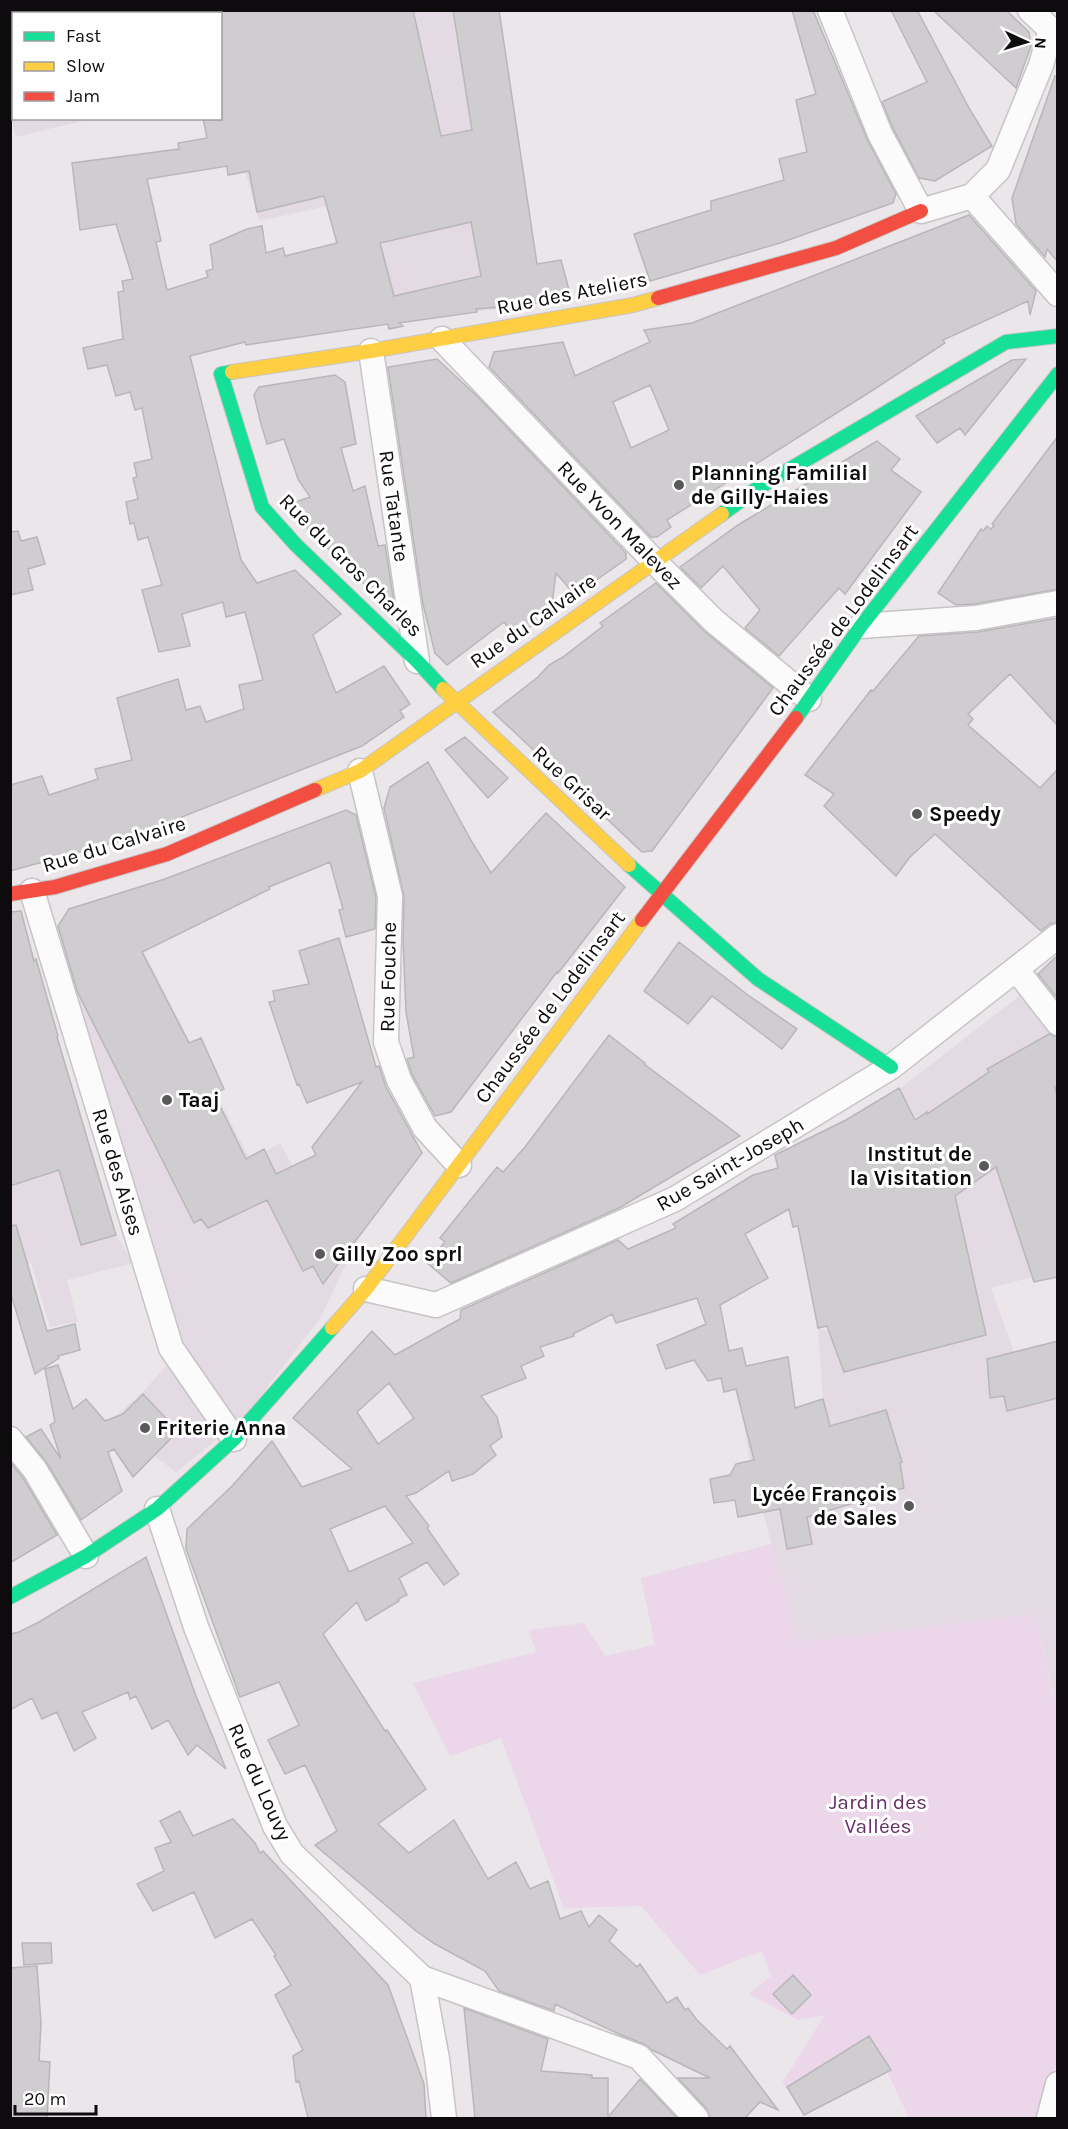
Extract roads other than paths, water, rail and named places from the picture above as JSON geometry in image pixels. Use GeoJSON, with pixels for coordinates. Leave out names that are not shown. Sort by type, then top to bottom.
{"type":"FeatureCollection","features":[{"type":"Feature","properties":{"kind":"main road","name":"Rue des Ateliers"},"geometry":{"type":"LineString","coordinates":[[221,374],[371,351],[633,305],[836,248],[921,211]]}},
{"type":"Feature","properties":{"kind":"main road","name":"Rue du Calvaire"},"geometry":{"type":"LineString","coordinates":[[21,893],[55,886],[167,854],[360,771],[758,488],[1006,342],[1058,336]]}},
{"type":"Feature","properties":{"kind":"main road","name":"Rue du Gros Charles"},"geometry":{"type":"LineString","coordinates":[[221,374],[262,507],[296,545],[417,661],[455,702]]}},
{"type":"Feature","properties":{"kind":"main road","name":"Chaussée de Lodelinsart"},"geometry":{"type":"LineString","coordinates":[[10,1597],[86,1556],[157,1509],[234,1439],[366,1289],[783,736],[861,626],[1058,374]]}},
{"type":"Feature","properties":{"kind":"main road","name":"Rue Grisar"},"geometry":{"type":"LineString","coordinates":[[455,702],[661,895],[758,979],[891,1067]]}},
{"type":"Feature","properties":{"kind":"street"},"geometry":{"type":"LineString","coordinates":[[831,10],[880,134],[921,211],[972,196],[998,170],[1041,65],[1054,24],[1030,10]]}},
{"type":"Feature","properties":{"kind":"street"},"geometry":{"type":"LineString","coordinates":[[972,196],[1058,294]]}},
{"type":"Feature","properties":{"kind":"street","name":"Rue Yvon Malevez"},"geometry":{"type":"LineString","coordinates":[[442,339],[714,621],[809,699]]}},
{"type":"Feature","properties":{"kind":"street","name":"Rue Tatante"},"geometry":{"type":"LineString","coordinates":[[371,351],[417,661]]}},
{"type":"Feature","properties":{"kind":"street"},"geometry":{"type":"LineString","coordinates":[[861,626],[976,618],[1058,603]]}},
{"type":"Feature","properties":{"kind":"street","name":"Rue Fouche"},"geometry":{"type":"LineString","coordinates":[[360,771],[390,896],[386,1042],[399,1080],[425,1128],[459,1164]]}},
{"type":"Feature","properties":{"kind":"street","name":"Rue des Aises"},"geometry":{"type":"LineString","coordinates":[[21,893],[171,1348],[234,1439]]}},
{"type":"Feature","properties":{"kind":"street","name":"Rue Saint-Joseph"},"geometry":{"type":"LineString","coordinates":[[366,1289],[436,1305],[675,1199],[891,1067],[1058,936]]}},
{"type":"Feature","properties":{"kind":"street"},"geometry":{"type":"LineString","coordinates":[[1016,969],[1058,1023]]}},
{"type":"Feature","properties":{"kind":"street"},"geometry":{"type":"LineString","coordinates":[[10,1439],[35,1470],[86,1556]]}},
{"type":"Feature","properties":{"kind":"street","name":"Rue du Louvy"},"geometry":{"type":"LineString","coordinates":[[157,1509],[196,1627],[275,1826],[292,1854],[422,1978]]}},
{"type":"Feature","properties":{"kind":"street"},"geometry":{"type":"LineString","coordinates":[[422,1978],[437,2059],[444,2118]]}},
{"type":"Feature","properties":{"kind":"street"},"geometry":{"type":"LineString","coordinates":[[422,1978],[639,2057],[696,2118]]}},
{"type":"Feature","properties":{"kind":"street"},"geometry":{"type":"LineString","coordinates":[[1049,2118],[1058,2084]]}},
{"type":"Feature","properties":{"kind":"place","name":"Planning Familial de Gilly-Haies"},"geometry":{"type":"Point","coordinates":[679,485]}},
{"type":"Feature","properties":{"kind":"place","name":"Speedy"},"geometry":{"type":"Point","coordinates":[917,814]}},
{"type":"Feature","properties":{"kind":"place","name":"Taaj"},"geometry":{"type":"Point","coordinates":[167,1100]}},
{"type":"Feature","properties":{"kind":"place","name":"Institut de la Visitation"},"geometry":{"type":"Point","coordinates":[984,1166]}},
{"type":"Feature","properties":{"kind":"place","name":"Gilly Zoo sprl"},"geometry":{"type":"Point","coordinates":[320,1254]}},
{"type":"Feature","properties":{"kind":"place","name":"Friterie Anna"},"geometry":{"type":"Point","coordinates":[145,1428]}},
{"type":"Feature","properties":{"kind":"place","name":"Lycée François de Sales"},"geometry":{"type":"Point","coordinates":[909,1506]}},
{"type":"Feature","properties":{"kind":"park label","name":"Jardin des Vallées"},"geometry":{"type":"Point","coordinates":[878,1814]}}]}
